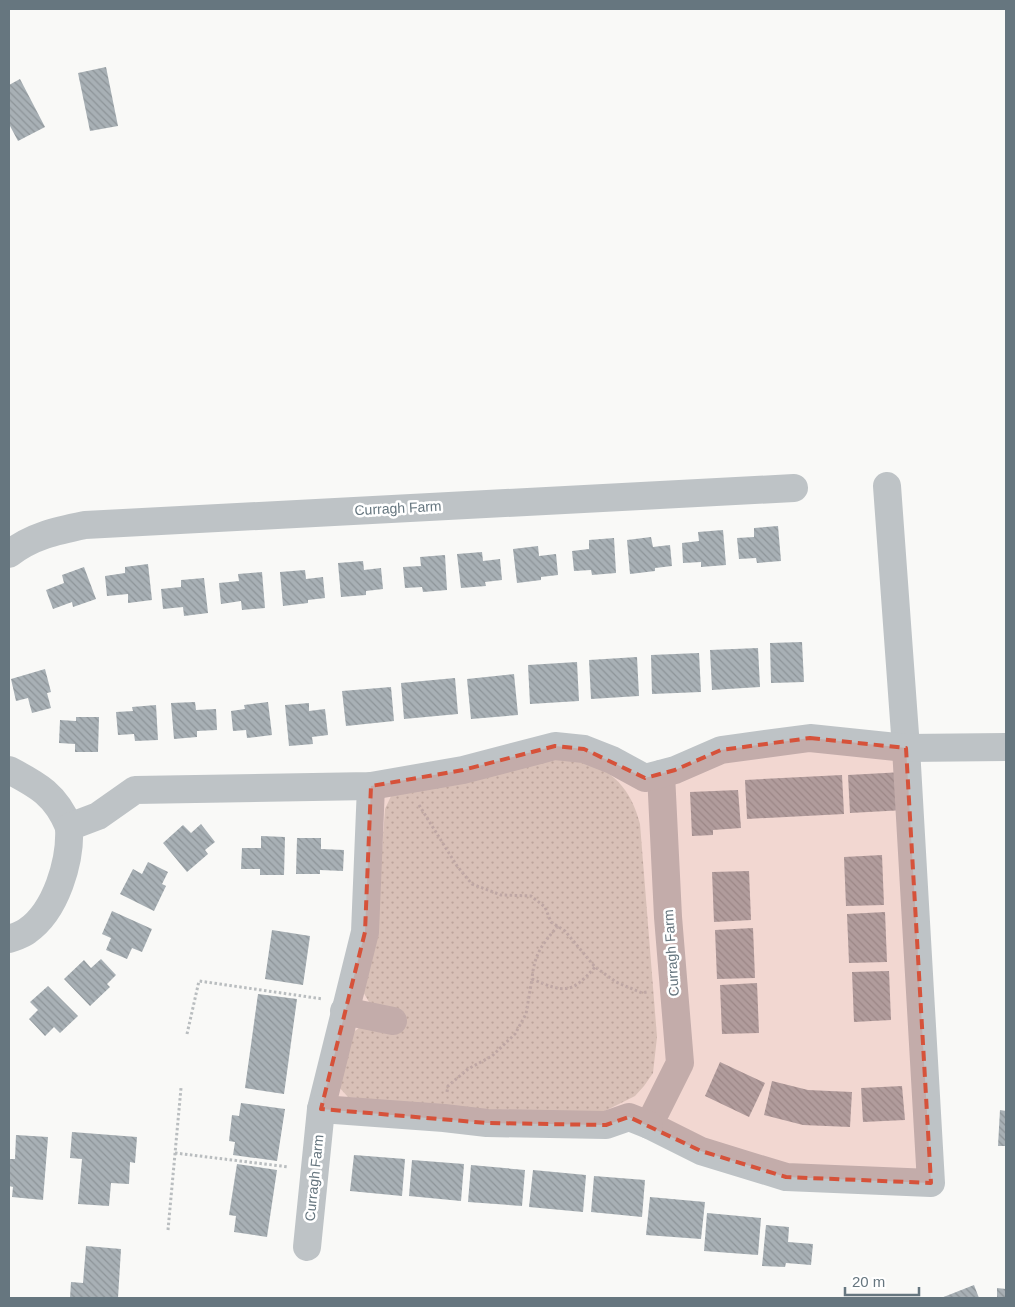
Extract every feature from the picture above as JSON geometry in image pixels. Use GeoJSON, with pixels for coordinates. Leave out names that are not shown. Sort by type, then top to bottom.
{"type":"FeatureCollection","features":[{"type":"Feature","properties":{"kind":"street"},"geometry":{"type":"LineString","coordinates":[[321,1109],[487,1123],[606,1124],[629,1117],[701,1151],[786,1177],[932,1184],[906,748],[887,486]]}},
{"type":"Feature","properties":{"kind":"street","name":"Curragh Farm"},"geometry":{"type":"LineString","coordinates":[[9,554],[25,542],[47,532],[85,524],[794,488]]}},
{"type":"Feature","properties":{"kind":"street"},"geometry":{"type":"LineString","coordinates":[[69,827],[98,816],[135,790],[372,786],[463,770],[555,746],[584,749],[612,760],[645,778],[661,774],[721,750],[810,738],[906,748],[1006,747]]}},
{"type":"Feature","properties":{"kind":"street"},"geometry":{"type":"LineString","coordinates":[[9,770],[41,787],[62,810],[69,827],[70,846],[59,886],[47,911],[26,932],[9,939]]}},
{"type":"Feature","properties":{"kind":"street","name":"Curragh Farm"},"geometry":{"type":"LineString","coordinates":[[649,1125],[680,1063],[668,917],[661,774]]}},
{"type":"Feature","properties":{"kind":"street","name":"Curragh Farm"},"geometry":{"type":"LineString","coordinates":[[307,1247],[321,1109],[345,1007],[366,932],[372,786]]}},
{"type":"Feature","properties":{"kind":"street"},"geometry":{"type":"LineString","coordinates":[[345,1007],[393,1021]]}},
{"type":"Feature","properties":{"kind":"path"},"geometry":{"type":"LineString","coordinates":[[404,781],[457,866],[472,884],[501,895],[531,896],[545,907],[551,922],[565,930],[595,967],[616,982],[642,993],[647,992]]}},
{"type":"Feature","properties":{"kind":"path"},"geometry":{"type":"LineString","coordinates":[[444,1118],[448,1086],[468,1068],[492,1056],[515,1034],[526,1014],[533,967],[541,944],[558,926]]}},
{"type":"Feature","properties":{"kind":"path"},"geometry":{"type":"LineString","coordinates":[[532,979],[551,987],[566,989],[580,984],[595,967]]}},
{"type":"Feature","properties":{"kind":"path"},"geometry":{"type":"LineString","coordinates":[[187,1034],[199,981],[345,1007]]}},
{"type":"Feature","properties":{"kind":"path"},"geometry":{"type":"LineString","coordinates":[[168,1230],[181,1088]]}},
{"type":"Feature","properties":{"kind":"path"},"geometry":{"type":"LineString","coordinates":[[175,1153],[314,1171]]}},
{"type":"Feature","properties":{"kind":"highlighted area"},"geometry":{"type":"Polygon","coordinates":[[[810,738],[906,748],[931,1183],[786,1177],[701,1151],[629,1117],[606,1125],[487,1123],[321,1109],[365,932],[371,786],[463,770],[555,746],[584,749],[645,778],[675,770],[721,750],[810,738]]]}},
{"type":"Feature","properties":{"kind":"shaded area"},"geometry":{"type":"Polygon","coordinates":[[[556,760],[587,763],[611,775],[629,795],[640,824],[657,1037],[653,1073],[635,1096],[603,1112],[480,1110],[348,1097],[338,1086],[352,1033],[359,1028],[367,1027],[375,1004],[369,1002],[362,990],[379,891],[385,809],[392,794],[556,760]]]}},
{"type":"Feature","properties":{"kind":"building"},"geometry":{"type":"Polygon","coordinates":[[[106,67],[118,126],[90,131],[78,73],[106,67]]]}},
{"type":"Feature","properties":{"kind":"building"},"geometry":{"type":"Polygon","coordinates":[[[20,79],[45,127],[18,141],[9,124],[9,85],[20,79]]]}},
{"type":"Feature","properties":{"kind":"building"},"geometry":{"type":"Polygon","coordinates":[[[778,526],[781,561],[757,563],[756,558],[739,559],[737,538],[754,537],[754,528],[778,526]]]}},
{"type":"Feature","properties":{"kind":"building"},"geometry":{"type":"Polygon","coordinates":[[[723,530],[726,565],[701,567],[701,562],[683,563],[682,543],[699,541],[698,532],[723,530]]]}},
{"type":"Feature","properties":{"kind":"building"},"geometry":{"type":"Polygon","coordinates":[[[651,537],[653,547],[670,545],[672,566],[655,568],[655,571],[630,574],[627,540],[651,537]]]}},
{"type":"Feature","properties":{"kind":"building"},"geometry":{"type":"Polygon","coordinates":[[[614,538],[616,573],[592,575],[591,570],[574,571],[572,551],[589,549],[589,540],[614,538]]]}},
{"type":"Feature","properties":{"kind":"building"},"geometry":{"type":"Polygon","coordinates":[[[538,546],[539,556],[556,554],[558,575],[541,577],[541,580],[517,583],[513,549],[538,546]]]}},
{"type":"Feature","properties":{"kind":"building"},"geometry":{"type":"Polygon","coordinates":[[[482,552],[483,561],[500,559],[502,580],[485,582],[486,586],[461,588],[457,554],[482,552]]]}},
{"type":"Feature","properties":{"kind":"building"},"geometry":{"type":"Polygon","coordinates":[[[445,555],[447,590],[423,592],[422,587],[405,588],[403,567],[421,566],[420,557],[445,555]]]}},
{"type":"Feature","properties":{"kind":"building"},"geometry":{"type":"Polygon","coordinates":[[[363,561],[364,570],[381,568],[383,589],[366,591],[366,595],[341,597],[338,563],[363,561]]]}},
{"type":"Feature","properties":{"kind":"building"},"geometry":{"type":"Polygon","coordinates":[[[148,564],[152,600],[128,603],[128,594],[107,596],[105,576],[125,573],[125,567],[148,564]]]}},
{"type":"Feature","properties":{"kind":"building"},"geometry":{"type":"Polygon","coordinates":[[[84,567],[96,599],[73,607],[72,602],[53,609],[46,590],[64,583],[62,575],[84,567]]]}},
{"type":"Feature","properties":{"kind":"building"},"geometry":{"type":"Polygon","coordinates":[[[305,570],[306,579],[323,577],[325,598],[308,600],[308,603],[283,606],[280,572],[305,570]]]}},
{"type":"Feature","properties":{"kind":"building"},"geometry":{"type":"Polygon","coordinates":[[[262,572],[265,608],[242,610],[241,601],[221,604],[219,583],[239,581],[238,574],[262,572]]]}},
{"type":"Feature","properties":{"kind":"building"},"geometry":{"type":"Polygon","coordinates":[[[204,578],[208,613],[184,616],[183,607],[163,609],[161,589],[181,587],[181,580],[204,578]]]}},
{"type":"Feature","properties":{"kind":"building"},"geometry":{"type":"Polygon","coordinates":[[[802,642],[804,682],[771,683],[770,643],[802,642]]]}},
{"type":"Feature","properties":{"kind":"building"},"geometry":{"type":"Polygon","coordinates":[[[758,648],[760,687],[712,690],[710,650],[758,648]]]}},
{"type":"Feature","properties":{"kind":"building"},"geometry":{"type":"Polygon","coordinates":[[[699,653],[701,692],[652,694],[651,655],[699,653]]]}},
{"type":"Feature","properties":{"kind":"building"},"geometry":{"type":"Polygon","coordinates":[[[637,657],[639,696],[591,699],[589,660],[637,657]]]}},
{"type":"Feature","properties":{"kind":"building"},"geometry":{"type":"Polygon","coordinates":[[[577,662],[579,701],[530,704],[528,665],[577,662]]]}},
{"type":"Feature","properties":{"kind":"building"},"geometry":{"type":"Polygon","coordinates":[[[45,669],[51,692],[47,693],[51,708],[32,713],[28,698],[16,701],[11,679],[45,669]]]}},
{"type":"Feature","properties":{"kind":"building"},"geometry":{"type":"Polygon","coordinates":[[[514,674],[518,715],[471,719],[467,679],[514,674]]]}},
{"type":"Feature","properties":{"kind":"building"},"geometry":{"type":"Polygon","coordinates":[[[455,678],[458,714],[404,719],[401,683],[455,678]]]}},
{"type":"Feature","properties":{"kind":"building"},"geometry":{"type":"Polygon","coordinates":[[[391,687],[394,721],[346,726],[342,691],[391,687]]]}},
{"type":"Feature","properties":{"kind":"building"},"geometry":{"type":"Polygon","coordinates":[[[195,702],[196,710],[216,709],[217,730],[197,731],[197,737],[174,739],[171,703],[195,702]]]}},
{"type":"Feature","properties":{"kind":"building"},"geometry":{"type":"Polygon","coordinates":[[[268,702],[272,735],[247,738],[246,730],[233,731],[231,711],[245,709],[244,705],[268,702]]]}},
{"type":"Feature","properties":{"kind":"building"},"geometry":{"type":"Polygon","coordinates":[[[309,703],[309,711],[325,709],[328,735],[312,737],[313,744],[289,746],[285,705],[309,703]]]}},
{"type":"Feature","properties":{"kind":"building"},"geometry":{"type":"Polygon","coordinates":[[[156,705],[158,740],[135,741],[134,734],[118,735],[116,712],[133,711],[132,707],[156,705]]]}},
{"type":"Feature","properties":{"kind":"building"},"geometry":{"type":"Polygon","coordinates":[[[76,717],[99,717],[98,752],[75,752],[75,744],[59,743],[60,720],[76,721],[76,717]]]}},
{"type":"Feature","properties":{"kind":"building"},"geometry":{"type":"Polygon","coordinates":[[[903,772],[905,810],[850,813],[848,775],[903,772]]]}},
{"type":"Feature","properties":{"kind":"building"},"geometry":{"type":"Polygon","coordinates":[[[842,775],[844,814],[747,819],[745,780],[842,775]]]}},
{"type":"Feature","properties":{"kind":"building"},"geometry":{"type":"Polygon","coordinates":[[[738,790],[741,828],[713,830],[713,835],[692,836],[690,792],[738,790]]]}},
{"type":"Feature","properties":{"kind":"building"},"geometry":{"type":"Polygon","coordinates":[[[201,824],[215,842],[205,850],[208,854],[187,872],[163,843],[183,825],[191,833],[201,824]]]}},
{"type":"Feature","properties":{"kind":"building"},"geometry":{"type":"Polygon","coordinates":[[[261,836],[285,837],[284,875],[260,875],[260,869],[241,869],[242,848],[261,848],[261,836]]]}},
{"type":"Feature","properties":{"kind":"building"},"geometry":{"type":"Polygon","coordinates":[[[297,838],[321,838],[321,849],[344,850],[343,871],[320,870],[320,874],[296,874],[297,838]]]}},
{"type":"Feature","properties":{"kind":"building"},"geometry":{"type":"Polygon","coordinates":[[[882,855],[884,905],[846,906],[844,857],[882,855]]]}},
{"type":"Feature","properties":{"kind":"building"},"geometry":{"type":"Polygon","coordinates":[[[148,862],[168,872],[162,884],[166,886],[154,911],[120,894],[133,869],[142,874],[148,862]]]}},
{"type":"Feature","properties":{"kind":"building"},"geometry":{"type":"Polygon","coordinates":[[[749,871],[751,920],[714,922],[712,872],[749,871]]]}},
{"type":"Feature","properties":{"kind":"building"},"geometry":{"type":"Polygon","coordinates":[[[112,911],[152,929],[142,952],[132,948],[127,959],[106,950],[111,938],[102,934],[112,911]]]}},
{"type":"Feature","properties":{"kind":"building"},"geometry":{"type":"Polygon","coordinates":[[[885,912],[887,962],[849,963],[847,914],[885,912]]]}},
{"type":"Feature","properties":{"kind":"building"},"geometry":{"type":"Polygon","coordinates":[[[753,928],[755,978],[717,979],[715,930],[753,928]]]}},
{"type":"Feature","properties":{"kind":"building"},"geometry":{"type":"Polygon","coordinates":[[[272,930],[310,936],[303,985],[265,979],[272,930]]]}},
{"type":"Feature","properties":{"kind":"building"},"geometry":{"type":"Polygon","coordinates":[[[101,959],[116,975],[107,984],[110,987],[90,1006],[64,979],[84,960],[91,968],[101,959]]]}},
{"type":"Feature","properties":{"kind":"building"},"geometry":{"type":"Polygon","coordinates":[[[889,971],[891,1020],[854,1022],[852,972],[889,971]]]}},
{"type":"Feature","properties":{"kind":"building"},"geometry":{"type":"Polygon","coordinates":[[[757,983],[759,1033],[722,1034],[720,985],[757,983]]]}},
{"type":"Feature","properties":{"kind":"building"},"geometry":{"type":"Polygon","coordinates":[[[48,986],[78,1016],[60,1033],[54,1027],[45,1036],[29,1019],[38,1010],[30,1002],[48,986]]]}},
{"type":"Feature","properties":{"kind":"building"},"geometry":{"type":"Polygon","coordinates":[[[258,994],[297,999],[284,1094],[245,1088],[258,994]]]}},
{"type":"Feature","properties":{"kind":"building"},"geometry":{"type":"Polygon","coordinates":[[[720,1062],[765,1083],[749,1117],[705,1096],[720,1062]]]}},
{"type":"Feature","properties":{"kind":"building"},"geometry":{"type":"Polygon","coordinates":[[[772,1081],[808,1090],[852,1092],[850,1127],[803,1125],[764,1115],[772,1081]]]}},
{"type":"Feature","properties":{"kind":"building"},"geometry":{"type":"Polygon","coordinates":[[[902,1086],[905,1120],[863,1122],[861,1088],[902,1086]]]}},
{"type":"Feature","properties":{"kind":"building"},"geometry":{"type":"Polygon","coordinates":[[[241,1103],[285,1109],[277,1161],[233,1155],[235,1142],[229,1141],[232,1115],[239,1116],[241,1103]]]}},
{"type":"Feature","properties":{"kind":"building"},"geometry":{"type":"Polygon","coordinates":[[[1000,1110],[1006,1111],[1006,1146],[998,1146],[1000,1110]]]}},
{"type":"Feature","properties":{"kind":"building"},"geometry":{"type":"Polygon","coordinates":[[[72,1132],[137,1137],[135,1163],[130,1162],[129,1184],[111,1183],[109,1206],[78,1204],[82,1159],[70,1158],[72,1132]]]}},
{"type":"Feature","properties":{"kind":"building"},"geometry":{"type":"Polygon","coordinates":[[[16,1135],[48,1137],[43,1200],[12,1197],[13,1187],[9,1186],[9,1159],[15,1159],[16,1135]]]}},
{"type":"Feature","properties":{"kind":"building"},"geometry":{"type":"Polygon","coordinates":[[[354,1155],[405,1159],[402,1196],[350,1191],[354,1155]]]}},
{"type":"Feature","properties":{"kind":"building"},"geometry":{"type":"Polygon","coordinates":[[[412,1160],[464,1164],[461,1201],[409,1196],[412,1160]]]}},
{"type":"Feature","properties":{"kind":"building"},"geometry":{"type":"Polygon","coordinates":[[[237,1164],[277,1170],[267,1237],[234,1232],[236,1216],[229,1215],[237,1164]]]}},
{"type":"Feature","properties":{"kind":"building"},"geometry":{"type":"Polygon","coordinates":[[[471,1165],[525,1170],[522,1206],[468,1202],[471,1165]]]}},
{"type":"Feature","properties":{"kind":"building"},"geometry":{"type":"Polygon","coordinates":[[[533,1170],[586,1175],[583,1212],[529,1207],[533,1170]]]}},
{"type":"Feature","properties":{"kind":"building"},"geometry":{"type":"Polygon","coordinates":[[[594,1176],[645,1180],[642,1217],[591,1212],[594,1176]]]}},
{"type":"Feature","properties":{"kind":"building"},"geometry":{"type":"Polygon","coordinates":[[[650,1197],[705,1202],[701,1239],[646,1235],[650,1197]]]}},
{"type":"Feature","properties":{"kind":"building"},"geometry":{"type":"Polygon","coordinates":[[[707,1213],[761,1218],[758,1255],[704,1251],[707,1213]]]}},
{"type":"Feature","properties":{"kind":"building"},"geometry":{"type":"Polygon","coordinates":[[[766,1225],[789,1227],[788,1242],[813,1244],[811,1265],[786,1263],[785,1267],[762,1266],[766,1225]]]}},
{"type":"Feature","properties":{"kind":"building"},"geometry":{"type":"Polygon","coordinates":[[[86,1246],[121,1249],[118,1298],[70,1298],[71,1282],[83,1283],[86,1246]]]}},
{"type":"Feature","properties":{"kind":"building"},"geometry":{"type":"Polygon","coordinates":[[[974,1285],[979,1298],[941,1298],[974,1285]]]}},
{"type":"Feature","properties":{"kind":"building"},"geometry":{"type":"Polygon","coordinates":[[[997,1288],[1006,1289],[1006,1298],[997,1298],[997,1288]]]}}]}
